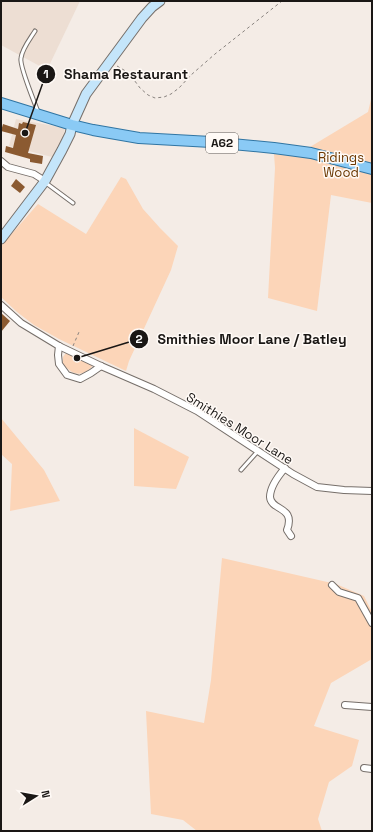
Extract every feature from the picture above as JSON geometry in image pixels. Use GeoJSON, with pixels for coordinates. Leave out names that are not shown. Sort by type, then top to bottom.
{"type":"FeatureCollection","features":[{"type":"Feature","properties":{"kind":"main road"},"geometry":{"type":"LineString","coordinates":[[1,239],[45,181],[70,134],[72,125],[86,94],[142,18],[160,1]]}},
{"type":"Feature","properties":{"kind":"main road","name":"A62"},"geometry":{"type":"LineString","coordinates":[[1,103],[93,130],[139,138],[211,142],[311,153],[372,169]]}},
{"type":"Feature","properties":{"kind":"street"},"geometry":{"type":"LineString","coordinates":[[1,161],[8,167],[34,174],[45,181]]}},
{"type":"Feature","properties":{"kind":"street","name":"Smithies Moor Lane"},"geometry":{"type":"LineString","coordinates":[[1,304],[21,323],[59,346],[154,389],[197,411],[317,487],[372,491]]}},
{"type":"Feature","properties":{"kind":"street"},"geometry":{"type":"LineString","coordinates":[[59,346],[59,364],[67,375],[80,379],[92,373],[101,366]]}},
{"type":"Feature","properties":{"kind":"street"},"geometry":{"type":"LineString","coordinates":[[285,468],[273,485],[270,496],[272,502],[287,513],[290,519],[287,530],[292,536]]}},
{"type":"Feature","properties":{"kind":"street"},"geometry":{"type":"LineString","coordinates":[[332,585],[339,592],[358,598],[372,623]]}},
{"type":"Feature","properties":{"kind":"street"},"geometry":{"type":"LineString","coordinates":[[345,705],[372,707]]}},
{"type":"Feature","properties":{"kind":"street"},"geometry":{"type":"LineString","coordinates":[[364,768],[372,769]]}},
{"type":"Feature","properties":{"kind":"lane"},"geometry":{"type":"LineString","coordinates":[[35,31],[20,60],[40,115]]}},
{"type":"Feature","properties":{"kind":"lane"},"geometry":{"type":"LineString","coordinates":[[45,181],[73,203]]}},
{"type":"Feature","properties":{"kind":"lane"},"geometry":{"type":"LineString","coordinates":[[241,470],[258,451]]}},
{"type":"Feature","properties":{"kind":"path"},"geometry":{"type":"LineString","coordinates":[[110,61],[129,73],[140,88],[148,95],[156,98],[164,98],[179,88],[191,75],[215,54],[282,1]]}},
{"type":"Feature","properties":{"kind":"path"},"geometry":{"type":"LineString","coordinates":[[71,352],[79,332]]}},
{"type":"Feature","properties":{"kind":"shaded area"},"geometry":{"type":"Polygon","coordinates":[[[1,1],[80,1],[47,70],[1,45],[1,1]]]}},
{"type":"Feature","properties":{"kind":"shaded area"},"geometry":{"type":"Polygon","coordinates":[[[16,119],[65,128],[61,145],[52,157],[9,146],[16,119]]]}},
{"type":"Feature","properties":{"kind":"green space","name":"Ridings Wood"},"geometry":{"type":"Polygon","coordinates":[[[372,95],[372,203],[331,195],[317,311],[268,298],[275,168],[274,154],[295,156],[368,112],[372,95]]]}},
{"type":"Feature","properties":{"kind":"green space"},"geometry":{"type":"Polygon","coordinates":[[[121,177],[126,179],[143,209],[178,246],[171,270],[129,361],[126,371],[59,339],[34,325],[1,297],[1,246],[38,204],[86,234],[121,177]]]}},
{"type":"Feature","properties":{"kind":"green space"},"geometry":{"type":"Polygon","coordinates":[[[66,353],[93,365],[88,371],[78,374],[74,373],[63,364],[63,357],[66,353]]]}},
{"type":"Feature","properties":{"kind":"green space"},"geometry":{"type":"Polygon","coordinates":[[[1,418],[44,470],[60,501],[10,511],[12,464],[1,454],[1,418]]]}},
{"type":"Feature","properties":{"kind":"green space"},"geometry":{"type":"Polygon","coordinates":[[[134,428],[189,457],[176,489],[134,486],[134,428]]]}},
{"type":"Feature","properties":{"kind":"green space"},"geometry":{"type":"Polygon","coordinates":[[[222,558],[336,584],[364,596],[372,612],[372,659],[331,683],[314,726],[359,740],[352,766],[329,782],[318,819],[322,831],[197,831],[183,820],[151,814],[146,711],[204,723],[211,680],[222,558]]]}},
{"type":"Feature","properties":{"kind":"building"},"geometry":{"type":"Polygon","coordinates":[[[23,122],[36,125],[28,153],[43,156],[42,164],[30,162],[30,159],[5,152],[6,146],[13,148],[16,135],[1,131],[3,124],[18,129],[19,123],[22,124],[23,122]]]}},
{"type":"Feature","properties":{"kind":"building"},"geometry":{"type":"Polygon","coordinates":[[[16,179],[25,187],[20,193],[11,186],[16,179]]]}},
{"type":"Feature","properties":{"kind":"building"},"geometry":{"type":"Polygon","coordinates":[[[1,313],[10,321],[1,332],[1,313]]]}},
{"type":"Feature","properties":{"kind":"place","name":"Shama Restaurant"},"geometry":{"type":"Point","coordinates":[25,133]}},
{"type":"Feature","properties":{"kind":"place","name":"Smithies Moor Lane / Batley"},"geometry":{"type":"Point","coordinates":[77,358]}}]}
